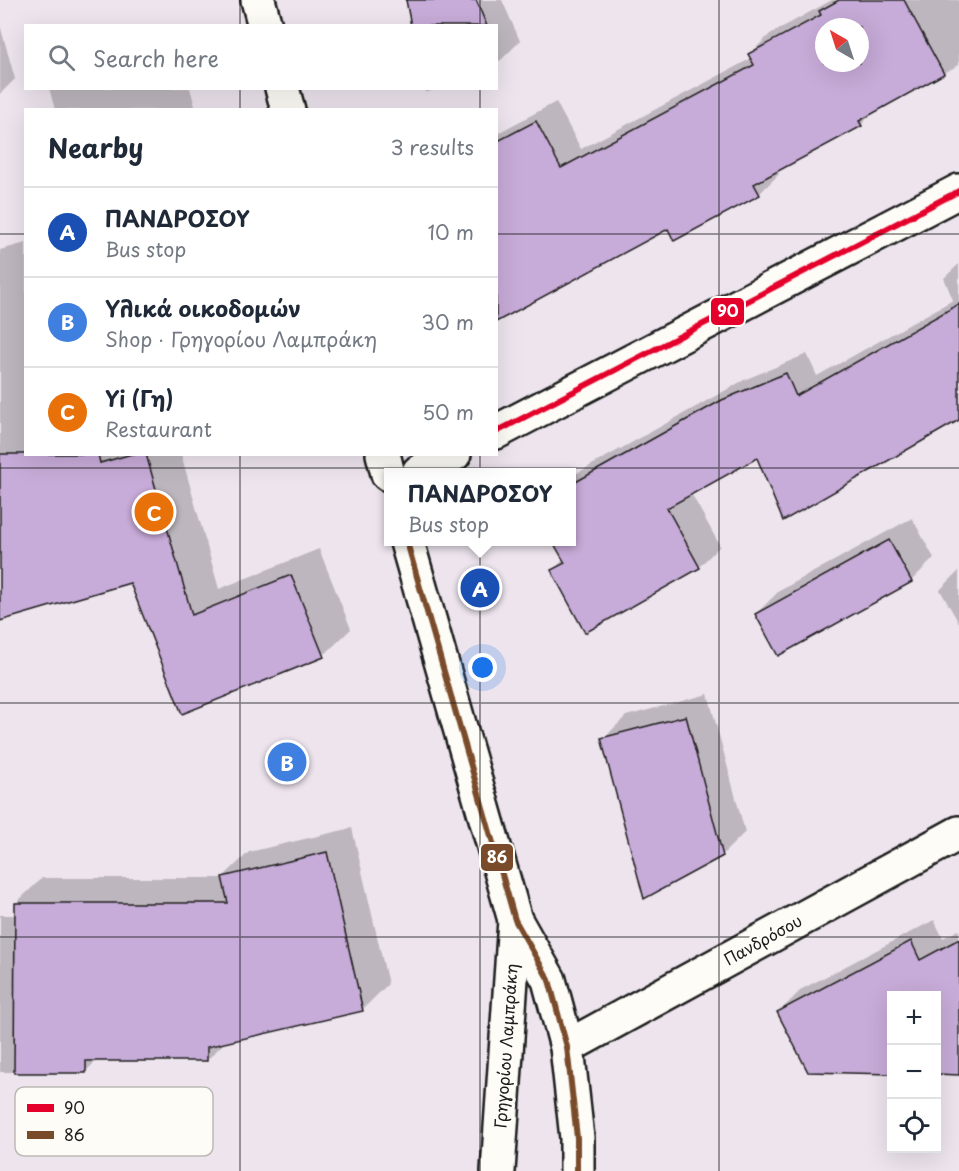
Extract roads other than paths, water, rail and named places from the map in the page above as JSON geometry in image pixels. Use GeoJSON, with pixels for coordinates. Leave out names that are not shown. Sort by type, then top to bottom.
{"type":"FeatureCollection","features":[{"type":"Feature","properties":{"kind":"main road"},"geometry":{"type":"LineString","coordinates":[[258,0],[264,24]]}},
{"type":"Feature","properties":{"kind":"main road"},"geometry":{"type":"LineString","coordinates":[[283,90],[287,108]]}},
{"type":"Feature","properties":{"kind":"main road"},"geometry":{"type":"LineString","coordinates":[[498,431],[959,191]]}},
{"type":"Feature","properties":{"kind":"main road"},"geometry":{"type":"LineString","coordinates":[[427,468],[450,456]]}},
{"type":"Feature","properties":{"kind":"main road","name":"Γρηγορίου Λαμπράκη"},"geometry":{"type":"LineString","coordinates":[[408,546],[515,921],[549,980],[567,1047],[577,1138],[577,1171]]}},
{"type":"Feature","properties":{"kind":"main road","name":"Πανδρόσου"},"geometry":{"type":"LineString","coordinates":[[567,1047],[959,833]]}},
{"type":"Feature","properties":{"kind":"main road","name":"Γρηγορίου Λαμπράκη"},"geometry":{"type":"LineString","coordinates":[[498,1171],[515,921]]}},
{"type":"Feature","properties":{"kind":"place","name":"Yi (Γη)"},"geometry":{"type":"Point","coordinates":[154,512]}},
{"type":"Feature","properties":{"kind":"place","name":"ΠΑΝΔΡΟΣΟΥ"},"geometry":{"type":"Point","coordinates":[480,588]}},
{"type":"Feature","properties":{"kind":"place","name":"Υλικά οικοδομών"},"geometry":{"type":"Point","coordinates":[287,762]}}]}
